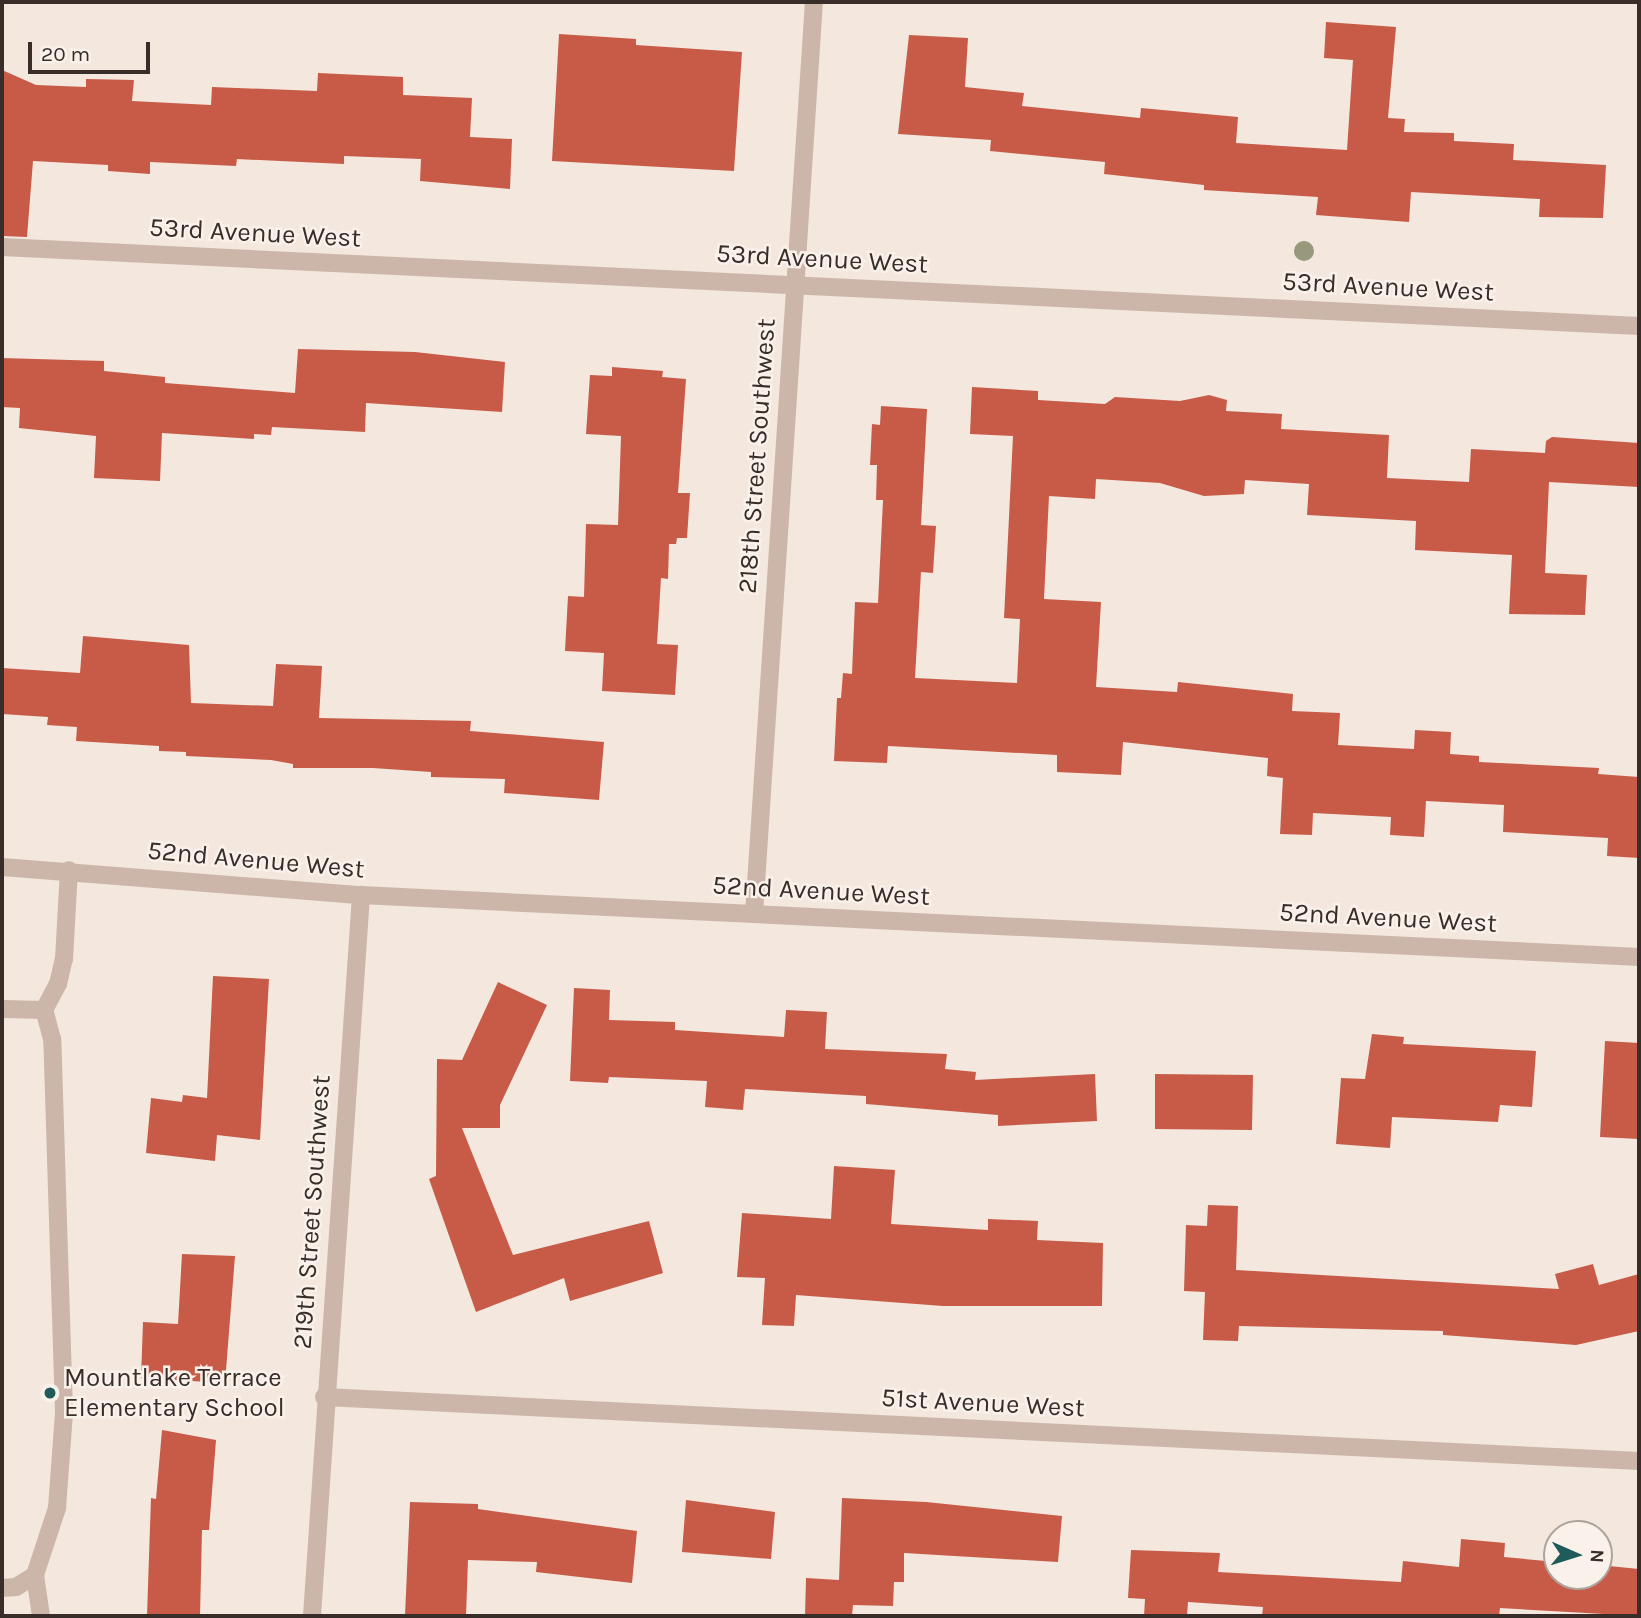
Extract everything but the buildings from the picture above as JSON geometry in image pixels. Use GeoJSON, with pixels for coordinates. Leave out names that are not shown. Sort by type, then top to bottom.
{"type":"FeatureCollection","features":[{"type":"Feature","properties":{"kind":"street","name":"218th Street Southwest"},"geometry":{"type":"LineString","coordinates":[[754,914],[814,2]]}},
{"type":"Feature","properties":{"kind":"street","name":"53rd Avenue West"},"geometry":{"type":"LineString","coordinates":[[2,247],[1639,326]]}},
{"type":"Feature","properties":{"kind":"street","name":"52nd Avenue West"},"geometry":{"type":"LineString","coordinates":[[2,867],[69,870],[361,895],[1639,957]]}},
{"type":"Feature","properties":{"kind":"street"},"geometry":{"type":"LineString","coordinates":[[41,1616],[35,1575],[57,1508],[64,1412],[52,1052],[44,1010],[58,984],[64,959],[69,870]]}},
{"type":"Feature","properties":{"kind":"street","name":"219th Street Southwest"},"geometry":{"type":"LineString","coordinates":[[312,1616],[324,1397],[361,895]]}},
{"type":"Feature","properties":{"kind":"street"},"geometry":{"type":"LineString","coordinates":[[2,1009],[44,1010]]}},
{"type":"Feature","properties":{"kind":"street","name":"51st Avenue West"},"geometry":{"type":"LineString","coordinates":[[324,1397],[1639,1461]]}},
{"type":"Feature","properties":{"kind":"street"},"geometry":{"type":"LineString","coordinates":[[2,1588],[16,1587],[35,1575]]}},
{"type":"Feature","properties":{"kind":"place","name":"Mountlake Terrace Elementary School"},"geometry":{"type":"Point","coordinates":[50,1393]}}]}
